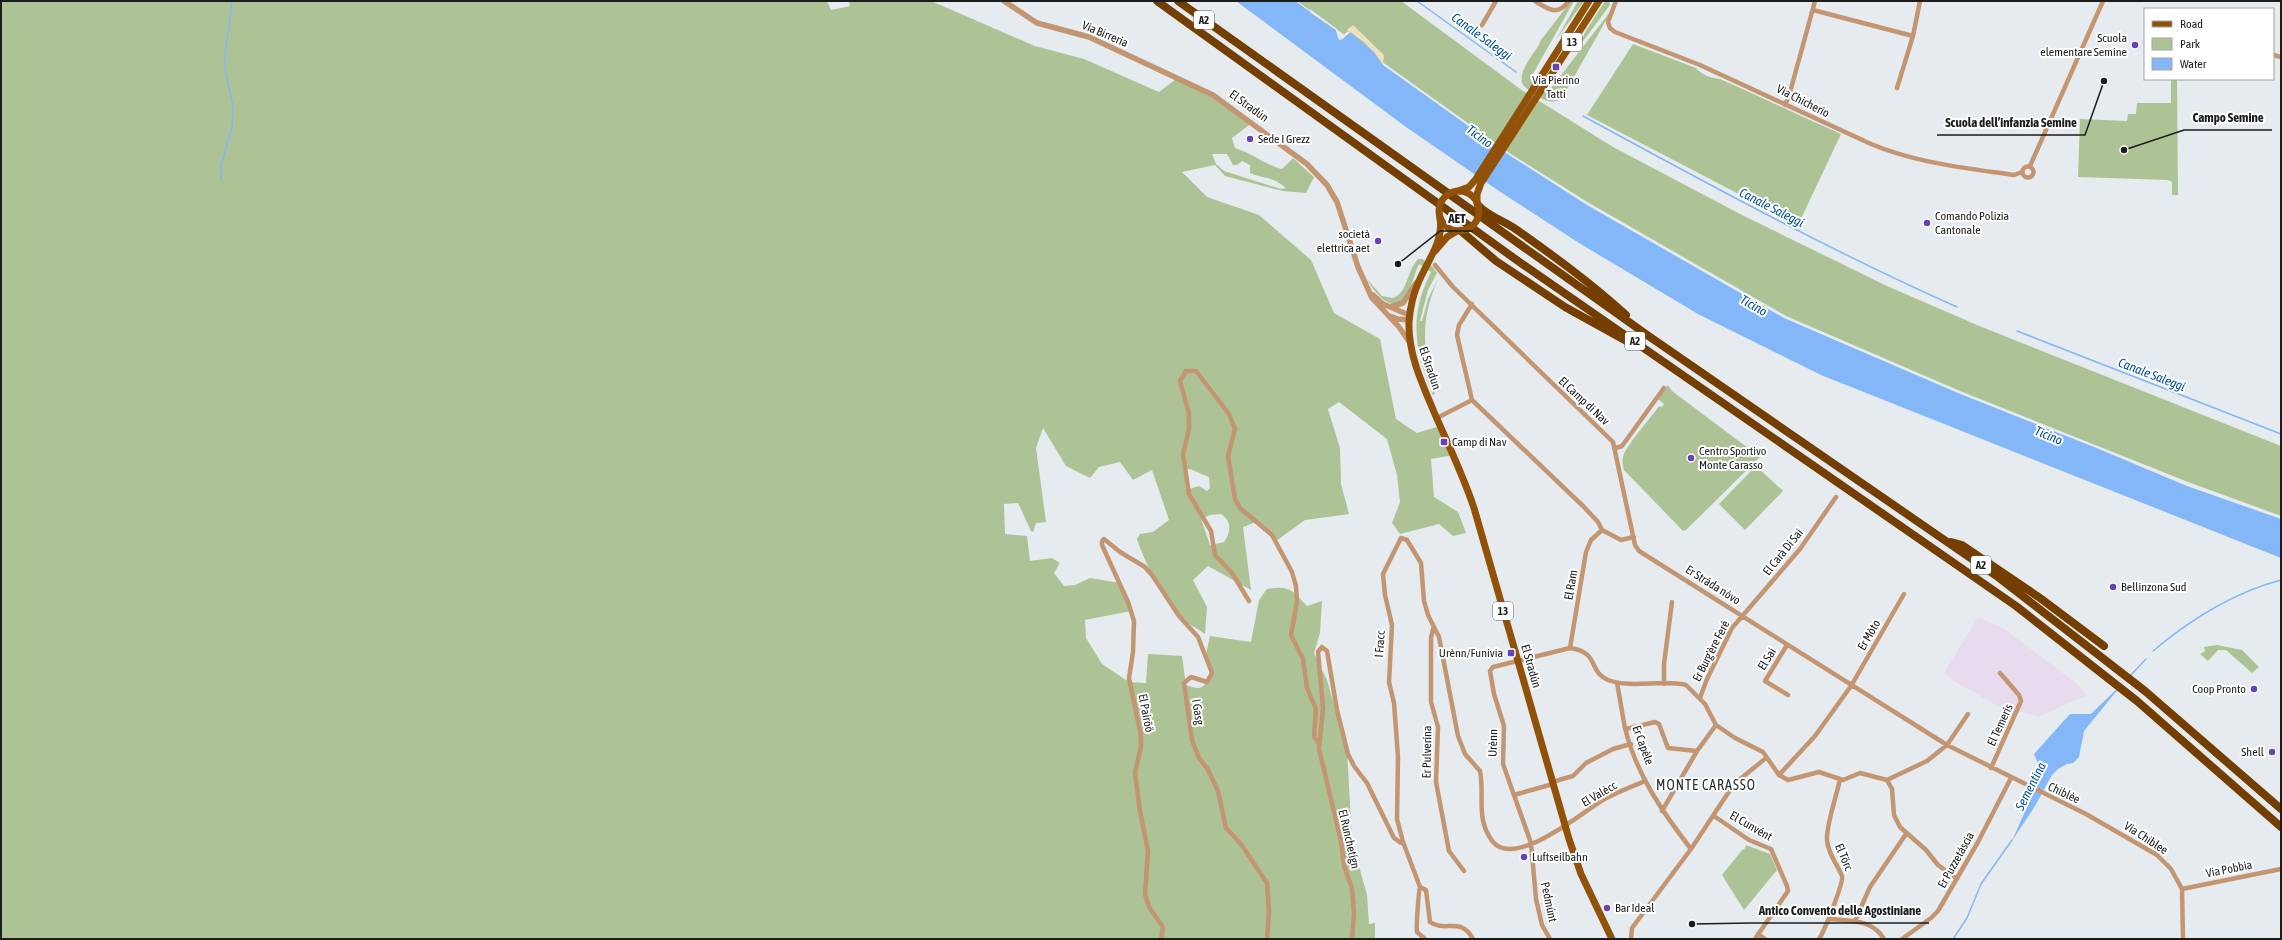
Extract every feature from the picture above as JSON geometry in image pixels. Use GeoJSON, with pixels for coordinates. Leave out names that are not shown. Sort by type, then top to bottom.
{"type":"FeatureCollection","features":[{"type":"Feature","properties":{"kind":"highway","name":"A2"},"geometry":{"type":"LineString","coordinates":[[1157,1],[1512,256],[1667,362],[1979,580],[2137,701],[2281,827]]}},
{"type":"Feature","properties":{"kind":"highway","name":"A2"},"geometry":{"type":"LineString","coordinates":[[1178,1],[1650,337],[1945,540],[2029,600],[2121,671],[2281,809]]}},
{"type":"Feature","properties":{"kind":"highway"},"geometry":{"type":"LineString","coordinates":[[1478,204],[1486,212],[1507,223],[1592,284],[1650,337]]}},
{"type":"Feature","properties":{"kind":"highway"},"geometry":{"type":"LineString","coordinates":[[1459,231],[1496,260],[1565,307],[1667,362]]}},
{"type":"Feature","properties":{"kind":"highway","name":"A2"},"geometry":{"type":"LineString","coordinates":[[1945,540],[1962,545],[2040,598],[2104,646]]}},
{"type":"Feature","properties":{"kind":"main road","name":"13"},"geometry":{"type":"LineString","coordinates":[[1478,204],[1477,194],[1481,183],[1543,81],[1588,1]]}},
{"type":"Feature","properties":{"kind":"main road","name":"13"},"geometry":{"type":"LineString","coordinates":[[1458,191],[1469,187],[1476,179],[1599,1]]}},
{"type":"Feature","properties":{"kind":"main road"},"geometry":{"type":"LineString","coordinates":[[1458,191],[1469,194],[1478,204],[1478,217],[1472,227],[1459,231],[1447,228],[1440,219],[1439,212],[1442,200],[1452,192],[1458,191]]}},
{"type":"Feature","properties":{"kind":"main road","name":"13"},"geometry":{"type":"LineString","coordinates":[[1409,318],[1415,289],[1432,254],[1441,229],[1440,219]]}},
{"type":"Feature","properties":{"kind":"main road","name":"13"},"geometry":{"type":"LineString","coordinates":[[1432,254],[1447,237],[1459,231]]}},
{"type":"Feature","properties":{"kind":"main road","name":"El Stradun"},"geometry":{"type":"LineString","coordinates":[[1409,318],[1410,344],[1415,365],[1429,399]]}},
{"type":"Feature","properties":{"kind":"main road","name":"El Stradún"},"geometry":{"type":"LineString","coordinates":[[1429,399],[1470,494],[1565,827],[1581,874],[1612,939]]}},
{"type":"Feature","properties":{"kind":"street","name":"Via Birreria"},"geometry":{"type":"LineString","coordinates":[[1004,1],[1037,23],[1089,37],[1198,88]]}},
{"type":"Feature","properties":{"kind":"street"},"geometry":{"type":"LineString","coordinates":[[1482,25],[1496,1]]}},
{"type":"Feature","properties":{"kind":"street"},"geometry":{"type":"LineString","coordinates":[[1535,1],[1547,8],[1559,10],[1563,9],[1569,1]]}},
{"type":"Feature","properties":{"kind":"street","name":"Via Chicherio"},"geometry":{"type":"LineString","coordinates":[[1616,1],[1608,22],[1612,30],[1700,65],[1768,95],[1785,105],[1889,151],[1984,171],[2014,175],[2022,172]]}},
{"type":"Feature","properties":{"kind":"street"},"geometry":{"type":"LineString","coordinates":[[1785,105],[1790,96],[1815,1]]}},
{"type":"Feature","properties":{"kind":"street"},"geometry":{"type":"LineString","coordinates":[[1898,88],[1913,36],[1920,1]]}},
{"type":"Feature","properties":{"kind":"street"},"geometry":{"type":"LineString","coordinates":[[2030,166],[2034,172],[2031,176],[2026,177],[2022,172],[2024,168],[2030,166],[2103,1]]}},
{"type":"Feature","properties":{"kind":"street"},"geometry":{"type":"LineString","coordinates":[[1813,10],[1913,36]]}},
{"type":"Feature","properties":{"kind":"street","name":"El Stradún"},"geometry":{"type":"LineString","coordinates":[[1198,88],[1225,103],[1296,154],[1321,178],[1331,191],[1342,212],[1366,287]]}},
{"type":"Feature","properties":{"kind":"street","name":"El Camp di Nav"},"geometry":{"type":"LineString","coordinates":[[1435,264],[1448,282],[1611,439],[1616,448],[1634,538]]}},
{"type":"Feature","properties":{"kind":"street"},"geometry":{"type":"LineString","coordinates":[[1390,307],[1403,303],[1423,271]]}},
{"type":"Feature","properties":{"kind":"street"},"geometry":{"type":"LineString","coordinates":[[1366,287],[1380,302],[1409,318]]}},
{"type":"Feature","properties":{"kind":"street","name":"El Stradun"},"geometry":{"type":"LineString","coordinates":[[1366,287],[1375,302],[1399,327],[1410,344]]}},
{"type":"Feature","properties":{"kind":"street"},"geometry":{"type":"LineString","coordinates":[[1472,304],[1459,325],[1457,335],[1472,400],[1584,507],[1598,522],[1602,530],[1621,540],[1634,538]]}},
{"type":"Feature","properties":{"kind":"street","name":"El Stradun"},"geometry":{"type":"LineString","coordinates":[[1384,312],[1395,319],[1409,318]]}},
{"type":"Feature","properties":{"kind":"street","name":"El Runchetígn"},"geometry":{"type":"LineString","coordinates":[[1249,601],[1232,573],[1216,555],[1211,531],[1189,494],[1184,454],[1189,429],[1189,414],[1180,381],[1183,374],[1190,370],[1196,370],[1203,377],[1233,420],[1235,435],[1229,461],[1236,502],[1272,535],[1285,557],[1294,578],[1297,602],[1291,635],[1303,659],[1307,688],[1316,709],[1314,736],[1319,743],[1333,814],[1341,841],[1344,866],[1352,888],[1354,914],[1352,939]]}},
{"type":"Feature","properties":{"kind":"street"},"geometry":{"type":"LineString","coordinates":[[1616,448],[1622,446],[1664,388]]}},
{"type":"Feature","properties":{"kind":"street"},"geometry":{"type":"LineString","coordinates":[[1437,418],[1472,400]]}},
{"type":"Feature","properties":{"kind":"street","name":"El Carà Di Sai"},"geometry":{"type":"LineString","coordinates":[[1742,615],[1800,550],[1836,497]]}},
{"type":"Feature","properties":{"kind":"street","name":"El Ram"},"geometry":{"type":"LineString","coordinates":[[1570,648],[1586,552],[1591,540],[1602,530]]}},
{"type":"Feature","properties":{"kind":"street","name":"I Fracc"},"geometry":{"type":"LineString","coordinates":[[1403,842],[1398,818],[1398,757],[1394,703],[1389,682],[1392,625],[1385,595],[1384,574],[1401,538],[1407,540],[1421,564],[1424,601],[1433,629],[1439,637],[1458,736],[1465,754],[1480,771],[1480,810],[1490,836],[1496,844],[1505,848],[1531,843],[1565,827]]}},
{"type":"Feature","properties":{"kind":"street","name":"Er Stráda nòvo"},"geometry":{"type":"LineString","coordinates":[[1634,538],[1636,548],[1639,552],[1742,615],[1851,686],[1948,745],[2011,778]]}},
{"type":"Feature","properties":{"kind":"street","name":"I Gasg"},"geometry":{"type":"LineString","coordinates":[[1103,540],[1106,539],[1117,550],[1147,569],[1179,616],[1201,641],[1212,673],[1207,682],[1191,677],[1184,682],[1192,740],[1199,758],[1207,768],[1218,791],[1226,828],[1241,844],[1267,883],[1269,911],[1267,939]]}},
{"type":"Feature","properties":{"kind":"street","name":"El Pairöö"},"geometry":{"type":"LineString","coordinates":[[1103,540],[1102,545],[1128,602],[1134,621],[1133,652],[1129,678],[1141,736],[1141,746],[1135,773],[1140,811],[1148,851],[1145,894],[1149,907],[1163,927],[1161,939]]}},
{"type":"Feature","properties":{"kind":"street","name":"Er Mòto"},"geometry":{"type":"LineString","coordinates":[[1779,775],[1815,736],[1851,686],[1904,594]]}},
{"type":"Feature","properties":{"kind":"street"},"geometry":{"type":"LineString","coordinates":[[1664,684],[1664,664],[1672,602]]}},
{"type":"Feature","properties":{"kind":"street","name":"Er Burg'ère Ferè"},"geometry":{"type":"LineString","coordinates":[[1700,698],[1716,660],[1732,628],[1742,615]]}},
{"type":"Feature","properties":{"kind":"street","name":"Er Pulverína"},"geometry":{"type":"LineString","coordinates":[[1433,629],[1431,638],[1431,698],[1438,727],[1436,782],[1449,851],[1464,871]]}},
{"type":"Feature","properties":{"kind":"street","name":"El Sai"},"geometry":{"type":"LineString","coordinates":[[1787,645],[1765,681],[1788,695]]}},
{"type":"Feature","properties":{"kind":"street"},"geometry":{"type":"LineString","coordinates":[[1319,743],[1323,708],[1318,653],[1319,649],[1323,647],[1327,653],[1337,710],[1349,758],[1367,783],[1394,838],[1400,844],[1403,842],[1420,886],[1426,890],[1428,917],[1431,923],[1463,927],[1468,930],[1473,939]]}},
{"type":"Feature","properties":{"kind":"street"},"geometry":{"type":"LineString","coordinates":[[1570,648],[1580,649],[1588,654],[1600,675],[1617,683],[1686,685],[1700,698],[1711,713],[1716,725],[1735,738],[1763,752],[1779,775],[1791,779],[1812,773],[1822,772],[1840,779],[1847,779],[1860,773],[1887,780],[1927,761],[1948,745],[1968,714]]}},
{"type":"Feature","properties":{"kind":"street","name":"Urènn"},"geometry":{"type":"LineString","coordinates":[[1531,843],[1502,764],[1504,726],[1493,691],[1490,671],[1491,668],[1517,660],[1570,648]]}},
{"type":"Feature","properties":{"kind":"street","name":"El Temerís"},"geometry":{"type":"LineString","coordinates":[[1991,768],[2021,701],[2019,695],[2000,673]]}},
{"type":"Feature","properties":{"kind":"street","name":"Er Capèle"},"geometry":{"type":"LineString","coordinates":[[1617,683],[1626,730],[1645,781],[1662,811],[1691,849]]}},
{"type":"Feature","properties":{"kind":"street"},"geometry":{"type":"LineString","coordinates":[[1626,730],[1655,722],[1659,724],[1664,734],[1668,748],[1697,751]]}},
{"type":"Feature","properties":{"kind":"street"},"geometry":{"type":"LineString","coordinates":[[1662,811],[1697,751],[1716,725]]}},
{"type":"Feature","properties":{"kind":"street"},"geometry":{"type":"LineString","coordinates":[[1514,795],[1573,776],[1586,763],[1613,749],[1631,744]]}},
{"type":"Feature","properties":{"kind":"street","name":"El Cunvént"},"geometry":{"type":"LineString","coordinates":[[1631,939],[1632,928],[1691,849],[1734,784],[1766,758]]}},
{"type":"Feature","properties":{"kind":"street","name":"Chiblèe"},"geometry":{"type":"LineString","coordinates":[[2011,778],[2086,814]]}},
{"type":"Feature","properties":{"kind":"street","name":"Er Puzzetáscia"},"geometry":{"type":"LineString","coordinates":[[1902,939],[1934,916],[1957,879],[2011,778]]}},
{"type":"Feature","properties":{"kind":"street","name":"El Törc"},"geometry":{"type":"LineString","coordinates":[[1819,939],[1829,919],[1842,881],[1830,854],[1827,839],[1840,779]]}},
{"type":"Feature","properties":{"kind":"street"},"geometry":{"type":"LineString","coordinates":[[1887,780],[1892,789],[1894,815],[1900,827],[1938,864],[1957,879]]}},
{"type":"Feature","properties":{"kind":"street","name":"El Valècc"},"geometry":{"type":"LineString","coordinates":[[1565,827],[1600,801],[1645,781]]}},
{"type":"Feature","properties":{"kind":"street","name":"Via Chiblee"},"geometry":{"type":"LineString","coordinates":[[2086,814],[2157,855],[2171,869],[2182,889],[2183,939]]}},
{"type":"Feature","properties":{"kind":"street","name":"El Cunvént"},"geometry":{"type":"LineString","coordinates":[[1714,816],[1749,840],[1771,849],[1788,886],[1788,891],[1755,939]]}},
{"type":"Feature","properties":{"kind":"street"},"geometry":{"type":"LineString","coordinates":[[1855,921],[1870,887],[1906,834]]}},
{"type":"Feature","properties":{"kind":"street","name":"Pedmúnt"},"geometry":{"type":"LineString","coordinates":[[1531,843],[1537,905],[1542,925],[1550,939]]}},
{"type":"Feature","properties":{"kind":"street","name":"Via Pobbia"},"geometry":{"type":"LineString","coordinates":[[2182,889],[2281,869]]}},
{"type":"Feature","properties":{"kind":"street"},"geometry":{"type":"LineString","coordinates":[[1420,886],[1418,892],[1419,907],[1416,927],[1417,932],[1425,939]]}},
{"type":"Feature","properties":{"kind":"street"},"geometry":{"type":"LineString","coordinates":[[1829,919],[1855,921],[1874,927],[1884,939]]}},
{"type":"Feature","properties":{"kind":"street"},"geometry":{"type":"LineString","coordinates":[[1758,934],[1765,939]]}},
{"type":"Feature","properties":{"kind":"shaded area"},"geometry":{"type":"Polygon","coordinates":[[[1978,617],[2004,629],[2076,683],[2087,695],[2038,717],[2018,711],[2015,716],[1954,681],[1944,673],[1978,617]]]}},
{"type":"Feature","properties":{"kind":"green space"},"geometry":{"type":"Polygon","coordinates":[[[1,1],[827,1],[831,10],[850,6],[849,1],[931,1],[1035,46],[1084,59],[1159,92],[1176,79],[1207,92],[1253,122],[1232,138],[1235,148],[1270,165],[1282,169],[1293,158],[1314,177],[1306,193],[1283,191],[1225,176],[1215,165],[1182,172],[1207,197],[1259,215],[1311,260],[1334,313],[1380,339],[1396,419],[1417,433],[1440,426],[1454,455],[1431,459],[1434,497],[1458,512],[1466,533],[1453,536],[1439,524],[1400,534],[1392,523],[1400,502],[1397,475],[1387,439],[1339,402],[1328,409],[1340,448],[1341,484],[1349,514],[1305,520],[1276,541],[1256,522],[1243,527],[1251,590],[1208,566],[1193,580],[1207,607],[1205,634],[1182,619],[1167,601],[1144,558],[1137,539],[1140,534],[1153,532],[1169,520],[1152,470],[1133,480],[1120,462],[1099,467],[1090,478],[1066,466],[1043,428],[1036,448],[1046,522],[1036,523],[1033,532],[1031,531],[1018,503],[1004,504],[1005,534],[1027,536],[1030,561],[1052,558],[1060,563],[1054,573],[1064,586],[1075,585],[1090,578],[1120,583],[1131,611],[1085,620],[1086,638],[1102,664],[1129,682],[1146,683],[1148,654],[1182,656],[1186,685],[1196,688],[1202,687],[1212,675],[1206,654],[1210,636],[1251,642],[1259,600],[1267,589],[1286,588],[1298,596],[1307,606],[1322,601],[1320,633],[1314,653],[1327,680],[1347,749],[1352,841],[1367,895],[1369,924],[1375,923],[1375,939],[1,939],[1,1]],[[1212,154],[1216,164],[1224,171],[1281,189],[1286,188],[1272,179],[1250,173],[1250,165],[1242,161],[1237,165],[1233,165],[1227,154],[1212,154]],[[1190,469],[1184,470],[1186,490],[1199,486],[1207,491],[1210,488],[1209,477],[1190,469]],[[1221,514],[1210,515],[1201,519],[1210,545],[1224,542],[1229,531],[1229,523],[1221,514]]]}},
{"type":"Feature","properties":{"kind":"green space"},"geometry":{"type":"Polygon","coordinates":[[[1297,1],[1401,1],[1523,91],[1613,147],[1742,215],[1887,286],[1977,325],[2281,446],[2281,516],[2188,482],[1960,391],[1786,316],[1589,203],[1511,154],[1297,1]]]}},
{"type":"Feature","properties":{"kind":"green space"},"geometry":{"type":"Polygon","coordinates":[[[1571,1],[1574,1],[1530,79],[1548,92],[1613,8],[1562,98],[1557,101],[1547,101],[1532,93],[1524,86],[1522,75],[1527,63],[1541,40],[1571,1]]]}},
{"type":"Feature","properties":{"kind":"green space"},"geometry":{"type":"Polygon","coordinates":[[[1578,1],[1584,1],[1556,40],[1578,1]]]}},
{"type":"Feature","properties":{"kind":"green space"},"geometry":{"type":"Polygon","coordinates":[[[1605,1],[1609,1],[1610,5],[1575,52],[1587,29],[1605,1]]]}},
{"type":"Feature","properties":{"kind":"green space"},"geometry":{"type":"Polygon","coordinates":[[[1633,44],[1696,68],[1707,76],[1720,79],[1841,134],[1798,225],[1587,115],[1633,44]]]}},
{"type":"Feature","properties":{"kind":"green space"},"geometry":{"type":"Polygon","coordinates":[[[2171,80],[2177,80],[2178,195],[2172,195],[2172,182],[2168,180],[2078,177],[2080,119],[2127,121],[2128,114],[2136,114],[2137,103],[2171,103],[2171,80]]]}},
{"type":"Feature","properties":{"kind":"green space"},"geometry":{"type":"Polygon","coordinates":[[[1418,259],[1422,259],[1433,267],[1437,273],[1428,290],[1420,321],[1422,321],[1428,299],[1439,277],[1428,308],[1425,335],[1428,362],[1435,394],[1433,395],[1418,348],[1417,334],[1419,304],[1431,272],[1419,264],[1406,296],[1401,302],[1395,304],[1384,300],[1374,290],[1367,279],[1382,296],[1393,298],[1402,291],[1414,264],[1418,259]]]}},
{"type":"Feature","properties":{"kind":"green space","name":"Centro Sportivo Monte Carasso"},"geometry":{"type":"Polygon","coordinates":[[[1668,385],[1672,391],[1760,457],[1686,530],[1683,531],[1624,470],[1623,464],[1623,457],[1629,446],[1659,406],[1662,407],[1664,404],[1658,399],[1668,385]]]}},
{"type":"Feature","properties":{"kind":"green space"},"geometry":{"type":"Polygon","coordinates":[[[1756,466],[1783,491],[1745,530],[1719,504],[1756,466]]]}},
{"type":"Feature","properties":{"kind":"green space"},"geometry":{"type":"Polygon","coordinates":[[[2217,645],[2242,650],[2259,667],[2252,673],[2226,650],[2218,650],[2208,661],[2200,654],[2205,651],[2204,647],[2217,645]]]}},
{"type":"Feature","properties":{"kind":"green space"},"geometry":{"type":"Polygon","coordinates":[[[1746,845],[1770,854],[1777,870],[1744,910],[1722,875],[1743,849],[1744,850],[1746,845]]]}},
{"type":"Feature","properties":{"kind":"sand"},"geometry":{"type":"Polygon","coordinates":[[[1353,25],[1384,55],[1383,65],[1364,42],[1347,30],[1353,25]]]}},
{"type":"Feature","properties":{"kind":"water","name":"Ticino"},"geometry":{"type":"Polygon","coordinates":[[[1236,1],[1295,1],[1336,30],[1338,38],[1341,40],[1350,33],[1353,34],[1374,52],[1383,65],[1509,155],[1587,205],[1784,318],[1958,393],[2187,486],[2281,519],[2281,558],[1821,375],[1698,314],[1579,243],[1499,191],[1406,127],[1236,1]]]}},
{"type":"Feature","properties":{"kind":"water"},"geometry":{"type":"Polygon","coordinates":[[[2124,682],[2084,731],[2079,757],[2073,763],[2067,764],[2058,769],[2052,775],[2035,806],[2012,841],[2042,773],[2034,754],[2070,714],[2091,714],[2124,682]]]}},
{"type":"Feature","properties":{"kind":"pier"},"geometry":{"type":"Polygon","coordinates":[[[1310,9],[1337,29],[1340,38],[1348,31],[1350,33],[1339,40],[1336,30],[1311,13],[1310,9]]]}},
{"type":"Feature","properties":{"kind":"waterway"},"geometry":{"type":"LineString","coordinates":[[221,180],[221,166],[232,127],[233,106],[224,64],[232,1]]}},
{"type":"Feature","properties":{"kind":"waterway","name":"Canale Saleggi"},"geometry":{"type":"LineString","coordinates":[[1417,1],[1516,72]]}},
{"type":"Feature","properties":{"kind":"waterway","name":"Canale Saleggi"},"geometry":{"type":"LineString","coordinates":[[1583,116],[1815,239],[1862,263],[1957,307]]}},
{"type":"Feature","properties":{"kind":"waterway","name":"Canale Saleggi"},"geometry":{"type":"LineString","coordinates":[[2017,331],[2281,434]]}},
{"type":"Feature","properties":{"kind":"waterway","name":"Sementina"},"geometry":{"type":"LineString","coordinates":[[2153,651],[2182,628],[2213,608],[2246,592],[2281,580]]}},
{"type":"Feature","properties":{"kind":"waterway","name":"Sementina"},"geometry":{"type":"LineString","coordinates":[[2130,676],[2146,659]]}},
{"type":"Feature","properties":{"kind":"waterway","name":"Sementina"},"geometry":{"type":"LineString","coordinates":[[1953,939],[1967,918],[1981,884],[2012,840]]}},
{"type":"Feature","properties":{"kind":"place","name":"Scuola elementare Semine"},"geometry":{"type":"Point","coordinates":[2135,45]}},
{"type":"Feature","properties":{"kind":"place","name":"Via Pierino Tatti"},"geometry":{"type":"Point","coordinates":[1556,67]}},
{"type":"Feature","properties":{"kind":"place","name":"Scuola dell’infanzia Semine"},"geometry":{"type":"Point","coordinates":[2104,81]}},
{"type":"Feature","properties":{"kind":"place","name":"Sede I Grezz"},"geometry":{"type":"Point","coordinates":[1250,139]}},
{"type":"Feature","properties":{"kind":"place","name":"Campo Semine"},"geometry":{"type":"Point","coordinates":[2124,150]}},
{"type":"Feature","properties":{"kind":"place","name":"Comando Polizia Cantonale"},"geometry":{"type":"Point","coordinates":[1927,223]}},
{"type":"Feature","properties":{"kind":"place","name":"società elettrica aet"},"geometry":{"type":"Point","coordinates":[1378,241]}},
{"type":"Feature","properties":{"kind":"place","name":"AET"},"geometry":{"type":"Point","coordinates":[1398,264]}},
{"type":"Feature","properties":{"kind":"place","name":"Camp di Nav"},"geometry":{"type":"Point","coordinates":[1444,442]}},
{"type":"Feature","properties":{"kind":"place","name":"Centro Sportivo Monte Carasso"},"geometry":{"type":"Point","coordinates":[1691,458]}},
{"type":"Feature","properties":{"kind":"place","name":"Bellinzona Sud"},"geometry":{"type":"Point","coordinates":[2113,587]}},
{"type":"Feature","properties":{"kind":"place","name":"Urènn/Funivia"},"geometry":{"type":"Point","coordinates":[1511,653]}},
{"type":"Feature","properties":{"kind":"place","name":"Coop Pronto"},"geometry":{"type":"Point","coordinates":[2254,689]}},
{"type":"Feature","properties":{"kind":"place","name":"Shell"},"geometry":{"type":"Point","coordinates":[2272,752]}},
{"type":"Feature","properties":{"kind":"place","name":"Luftseilbahn"},"geometry":{"type":"Point","coordinates":[1524,857]}},
{"type":"Feature","properties":{"kind":"place","name":"Bar Ideal"},"geometry":{"type":"Point","coordinates":[1607,908]}},
{"type":"Feature","properties":{"kind":"place","name":"Antico Convento delle Agostiniane"},"geometry":{"type":"Point","coordinates":[1692,924]}},
{"type":"Feature","properties":{"kind":"district","name":"MONTE CARASSO"},"geometry":{"type":"Point","coordinates":[1706,785]}}]}
